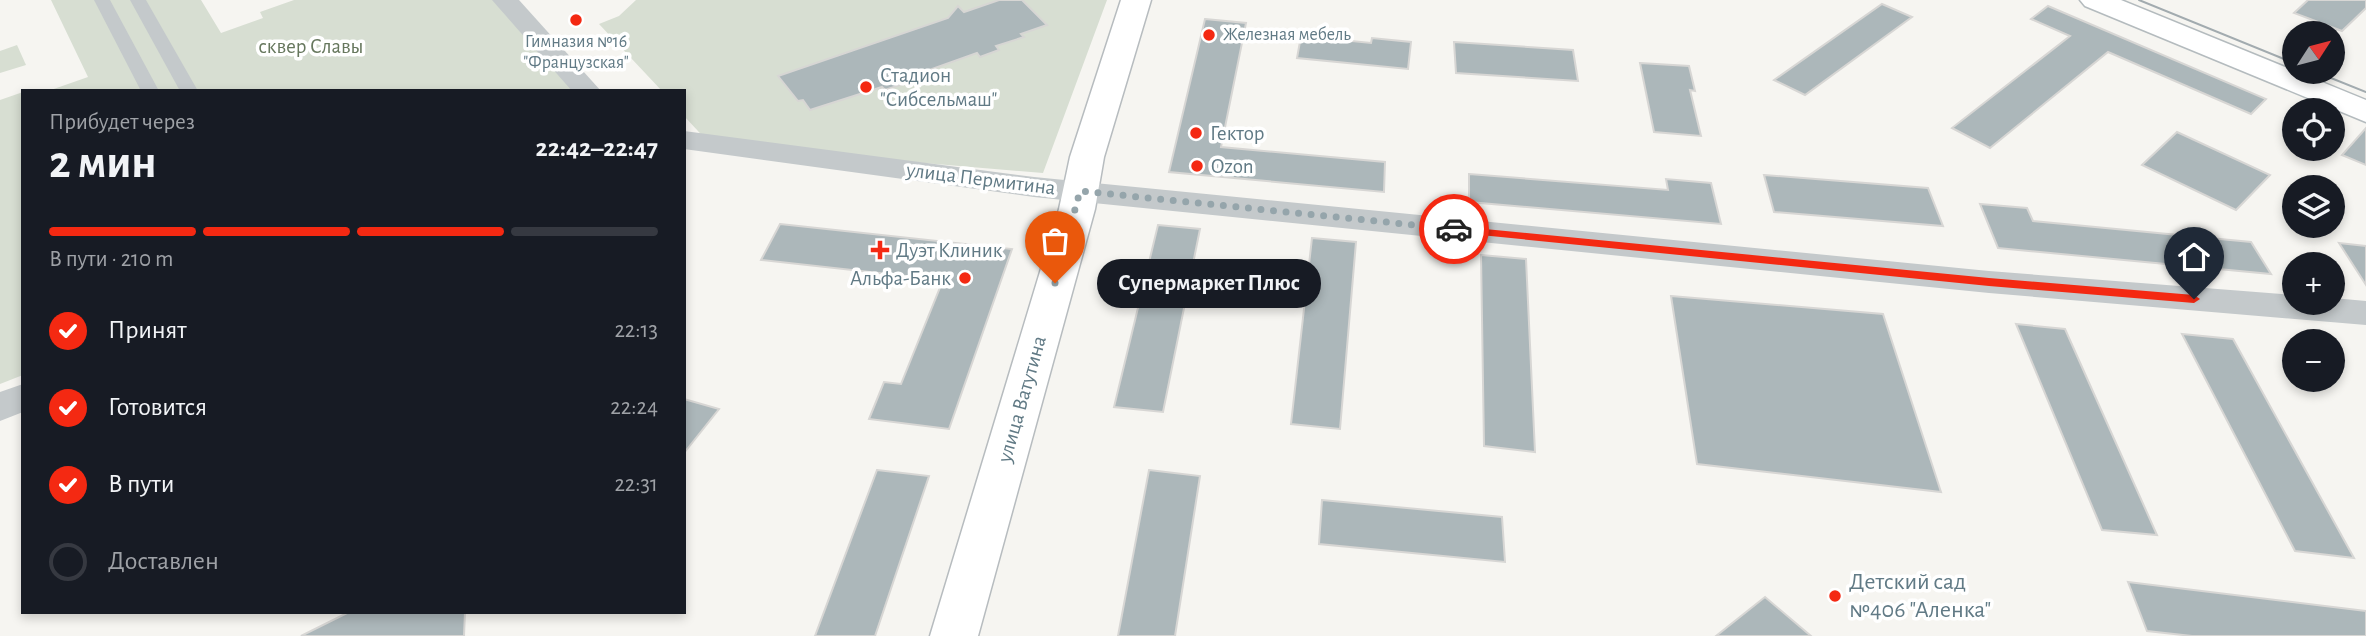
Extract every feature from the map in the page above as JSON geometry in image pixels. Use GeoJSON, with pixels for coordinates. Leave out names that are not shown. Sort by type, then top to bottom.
{"type":"FeatureCollection","features":[{"type":"Feature","properties":{"kind":"main road","name":"улица Ватутина"},"geometry":{"type":"LineString","coordinates":[[954,636],[1080,191],[1087,157],[1136,0]]}},
{"type":"Feature","properties":{"kind":"main road"},"geometry":{"type":"LineString","coordinates":[[2095,0],[2366,112]]}},
{"type":"Feature","properties":{"kind":"street"},"geometry":{"type":"LineString","coordinates":[[102,0],[149,89]]}},
{"type":"Feature","properties":{"kind":"street"},"geometry":{"type":"LineString","coordinates":[[138,0],[188,89]]}},
{"type":"Feature","properties":{"kind":"street"},"geometry":{"type":"LineString","coordinates":[[505,0],[585,89]]}},
{"type":"Feature","properties":{"kind":"street","name":"улица Пермитина"},"geometry":{"type":"LineString","coordinates":[[686,140],[1034,187],[1989,282],[2366,313]]}},
{"type":"Feature","properties":{"kind":"street"},"geometry":{"type":"LineString","coordinates":[[0,407],[21,398]]}},
{"type":"Feature","properties":{"kind":"green space","name":"сквер Славы"},"geometry":{"type":"Polygon","coordinates":[[[51,0],[201,0],[221,33],[263,18],[260,12],[294,0],[493,0],[572,89],[54,89],[88,77],[51,0]]]}},
{"type":"Feature","properties":{"kind":"green space","name":"Стадион \"Сибсельмаш\""},"geometry":{"type":"Polygon","coordinates":[[[636,0],[1107,0],[1043,173],[711,145],[686,118],[686,89],[660,89],[599,24],[619,16],[636,0]]]}},
{"type":"Feature","properties":{"kind":"green space"},"geometry":{"type":"Polygon","coordinates":[[[17,45],[26,65],[0,73],[0,51],[17,45]]]}},
{"type":"Feature","properties":{"kind":"green space"},"geometry":{"type":"Polygon","coordinates":[[[21,93],[21,376],[0,384],[0,100],[21,93]]]}},
{"type":"Feature","properties":{"kind":"building"},"geometry":{"type":"Polygon","coordinates":[[[999,0],[1022,0],[1047,25],[1021,34],[1024,37],[996,46],[999,50],[980,57],[977,53],[901,80],[903,84],[885,90],[882,87],[810,110],[803,100],[798,101],[778,76],[948,18],[958,6],[964,12],[999,0]]]}},
{"type":"Feature","properties":{"kind":"building"},"geometry":{"type":"Polygon","coordinates":[[[2308,0],[2366,0],[2366,8],[2345,28],[2345,21],[2315,21],[2294,13],[2308,0]]]}},
{"type":"Feature","properties":{"kind":"building"},"geometry":{"type":"Polygon","coordinates":[[[1882,4],[1912,17],[1805,95],[1774,80],[1882,4]]]}},
{"type":"Feature","properties":{"kind":"building"},"geometry":{"type":"Polygon","coordinates":[[[2048,6],[2266,99],[2251,114],[2108,52],[1990,148],[1952,128],[2070,36],[2031,19],[2048,6]]]}},
{"type":"Feature","properties":{"kind":"building"},"geometry":{"type":"Polygon","coordinates":[[[1205,19],[1246,23],[1221,147],[1385,162],[1384,192],[1169,172],[1205,19]]]}},
{"type":"Feature","properties":{"kind":"building"},"geometry":{"type":"Polygon","coordinates":[[[1301,36],[1371,43],[1372,38],[1411,42],[1408,69],[1297,58],[1301,36]]]}},
{"type":"Feature","properties":{"kind":"building"},"geometry":{"type":"Polygon","coordinates":[[[1454,42],[1573,50],[1578,81],[1456,73],[1454,42]]]}},
{"type":"Feature","properties":{"kind":"building"},"geometry":{"type":"Polygon","coordinates":[[[1640,63],[1689,66],[1695,91],[1690,90],[1701,136],[1654,132],[1640,63]]]}},
{"type":"Feature","properties":{"kind":"building"},"geometry":{"type":"Polygon","coordinates":[[[2366,128],[2366,165],[2345,156],[2345,152],[2366,128]]]}},
{"type":"Feature","properties":{"kind":"building"},"geometry":{"type":"Polygon","coordinates":[[[2177,132],[2270,175],[2236,210],[2142,165],[2177,132]]]}},
{"type":"Feature","properties":{"kind":"building"},"geometry":{"type":"Polygon","coordinates":[[[1469,174],[1668,190],[1666,179],[1711,183],[1721,224],[1469,202],[1469,174]]]}},
{"type":"Feature","properties":{"kind":"building"},"geometry":{"type":"Polygon","coordinates":[[[1764,175],[1928,188],[1943,226],[1774,212],[1764,175]]]}},
{"type":"Feature","properties":{"kind":"building"},"geometry":{"type":"Polygon","coordinates":[[[1980,204],[2027,208],[2033,221],[2251,242],[2271,274],[1998,248],[1980,204]]]}},
{"type":"Feature","properties":{"kind":"building"},"geometry":{"type":"Polygon","coordinates":[[[780,224],[1012,249],[949,429],[869,419],[884,382],[901,384],[943,280],[761,260],[780,224]]]}},
{"type":"Feature","properties":{"kind":"building"},"geometry":{"type":"Polygon","coordinates":[[[1158,225],[1200,229],[1163,412],[1114,407],[1158,225]]]}},
{"type":"Feature","properties":{"kind":"building"},"geometry":{"type":"Polygon","coordinates":[[[1312,238],[1356,242],[1340,429],[1291,424],[1312,238]]]}},
{"type":"Feature","properties":{"kind":"building"},"geometry":{"type":"Polygon","coordinates":[[[2339,243],[2366,246],[2366,285],[2345,252],[2339,243]]]}},
{"type":"Feature","properties":{"kind":"building"},"geometry":{"type":"Polygon","coordinates":[[[1481,255],[1526,259],[1535,452],[1484,446],[1481,255]]]}},
{"type":"Feature","properties":{"kind":"building"},"geometry":{"type":"Polygon","coordinates":[[[1671,296],[1883,314],[1941,492],[1697,464],[1671,296]]]}},
{"type":"Feature","properties":{"kind":"building"},"geometry":{"type":"Polygon","coordinates":[[[2016,324],[2065,329],[2157,535],[2102,530],[2016,324]]]}},
{"type":"Feature","properties":{"kind":"building"},"geometry":{"type":"Polygon","coordinates":[[[2182,334],[2233,339],[2354,558],[2295,551],[2182,334]]]}},
{"type":"Feature","properties":{"kind":"building"},"geometry":{"type":"Polygon","coordinates":[[[686,400],[719,409],[686,450],[686,400]]]}},
{"type":"Feature","properties":{"kind":"building"},"geometry":{"type":"Polygon","coordinates":[[[877,470],[929,476],[875,636],[815,636],[877,470]]]}},
{"type":"Feature","properties":{"kind":"building"},"geometry":{"type":"Polygon","coordinates":[[[1149,470],[1200,476],[1175,636],[1118,636],[1149,470]]]}},
{"type":"Feature","properties":{"kind":"building"},"geometry":{"type":"Polygon","coordinates":[[[1322,500],[1502,517],[1505,562],[1319,544],[1322,500]]]}},
{"type":"Feature","properties":{"kind":"building"},"geometry":{"type":"Polygon","coordinates":[[[2128,582],[2366,611],[2366,636],[2192,636],[2147,631],[2128,582]]]}},
{"type":"Feature","properties":{"kind":"building"},"geometry":{"type":"Polygon","coordinates":[[[1765,597],[1811,636],[1716,636],[1765,597]]]}},
{"type":"Feature","properties":{"kind":"building"},"geometry":{"type":"Polygon","coordinates":[[[345,614],[465,614],[464,636],[301,636],[345,614]]]}},
{"type":"Feature","properties":{"kind":"tram line"},"geometry":{"type":"LineString","coordinates":[[2139,0],[2282,58]]}},
{"type":"Feature","properties":{"kind":"tram line"},"geometry":{"type":"LineString","coordinates":[[2345,84],[2366,92]]}},
{"type":"Feature","properties":{"kind":"way so far"},"geometry":{"type":"LineString","coordinates":[[1055,283],[1080,191],[1454,229]]}},
{"type":"Feature","properties":{"kind":"place","name":"Гимназия №16 \"Французская\""},"geometry":{"type":"Point","coordinates":[576,20]}},
{"type":"Feature","properties":{"kind":"place","name":"Железная мебель"},"geometry":{"type":"Point","coordinates":[1209,35]}},
{"type":"Feature","properties":{"kind":"place","name":"Стадион \"Сибсельмаш\""},"geometry":{"type":"Point","coordinates":[866,87]}},
{"type":"Feature","properties":{"kind":"place","name":"Гектор"},"geometry":{"type":"Point","coordinates":[1196,133]}},
{"type":"Feature","properties":{"kind":"place","name":"Ozon"},"geometry":{"type":"Point","coordinates":[1197,166]}},
{"type":"Feature","properties":{"kind":"place","name":"Дуэт Клиник"},"geometry":{"type":"Point","coordinates":[880,250]}},
{"type":"Feature","properties":{"kind":"place","name":"Альфа-Банк"},"geometry":{"type":"Point","coordinates":[965,278]}},
{"type":"Feature","properties":{"kind":"place","name":"Супермаркет Плюс"},"geometry":{"type":"Point","coordinates":[1055,283]}},
{"type":"Feature","properties":{"kind":"place","name":"Детский сад №406 \"Аленка\""},"geometry":{"type":"Point","coordinates":[1835,596]}},
{"type":"Feature","properties":{"kind":"route"},"geometry":{"type":"LineString","coordinates":[[1454,229],[1989,282],[2194,299]]}}]}
